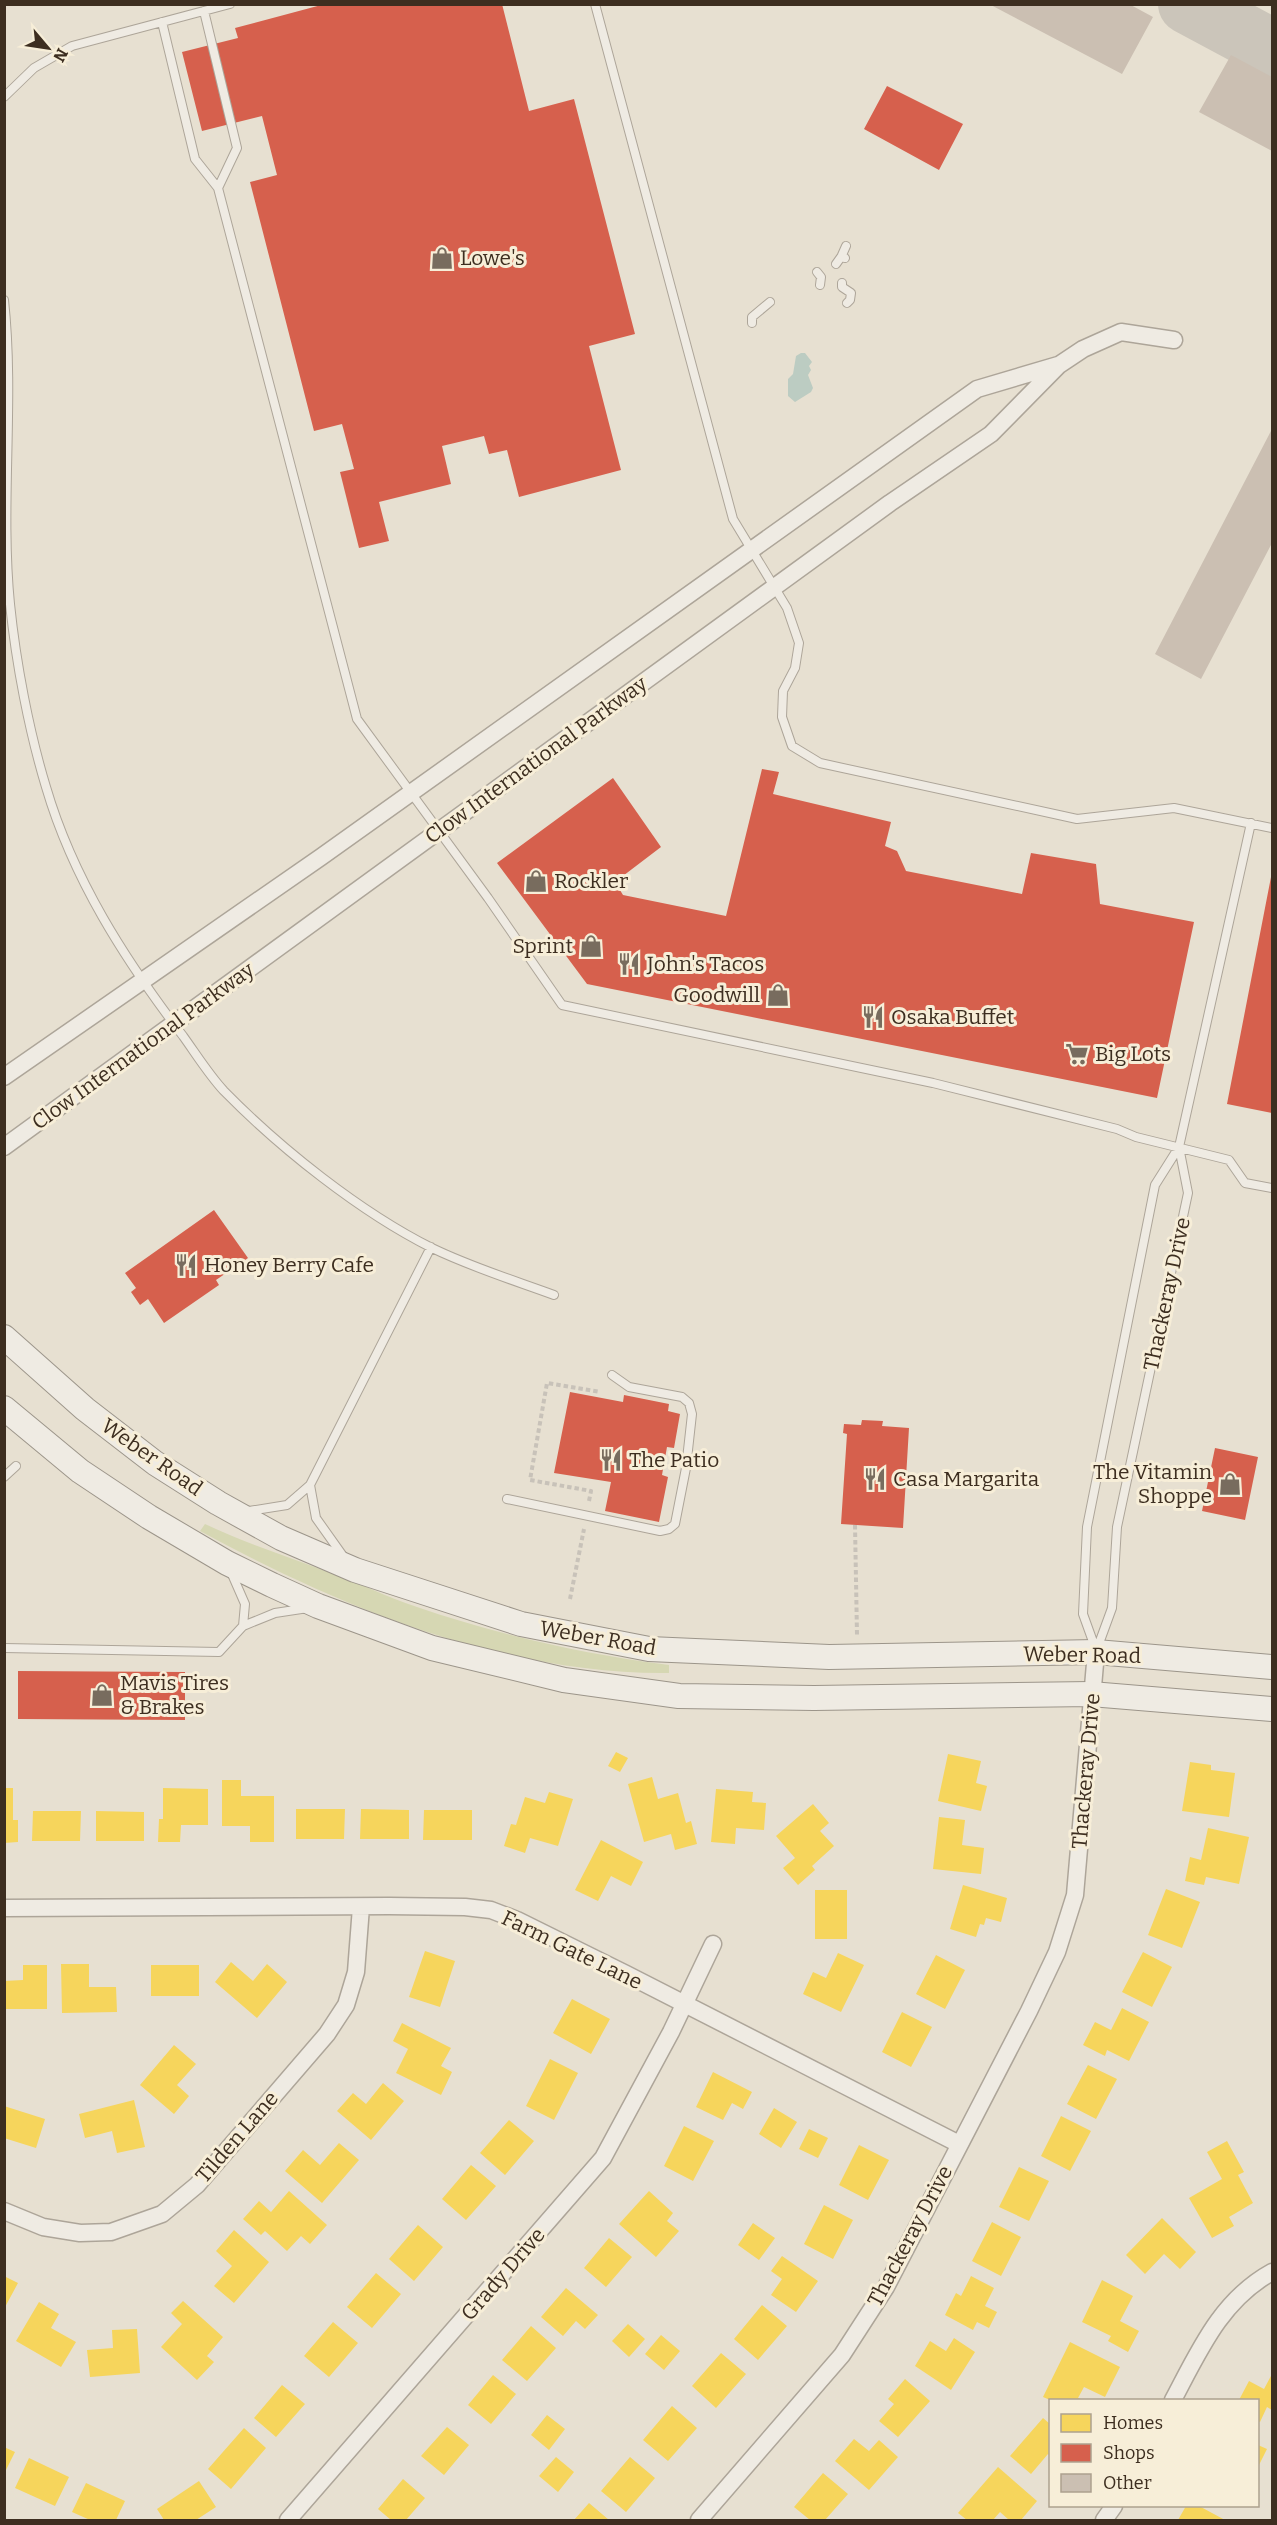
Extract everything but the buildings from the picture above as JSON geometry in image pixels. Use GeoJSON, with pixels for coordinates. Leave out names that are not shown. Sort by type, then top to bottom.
{"type":"FeatureCollection","features":[{"type":"Feature","properties":{"kind":"main road","name":"Weber Road"},"geometry":{"type":"LineString","coordinates":[[4,1337],[85,1409],[155,1462],[218,1503],[281,1538],[355,1570],[521,1624],[649,1649],[858,1656],[1096,1652],[1272,1667]]}},
{"type":"Feature","properties":{"kind":"main road","name":"Weber Road"},"geometry":{"type":"LineString","coordinates":[[4,1408],[80,1471],[149,1517],[227,1563],[318,1606],[432,1648],[564,1680],[679,1696],[814,1698],[1091,1694],[1272,1709]]}},
{"type":"Feature","properties":{"kind":"street","name":"Clow International Parkway"},"geometry":{"type":"LineString","coordinates":[[4,1147],[775,586],[991,434],[1059,365],[1083,348],[1121,332],[1174,340]]}},
{"type":"Feature","properties":{"kind":"street","name":"Clow International Parkway"},"geometry":{"type":"LineString","coordinates":[[4,1077],[411,793],[977,389],[1059,365]]}},
{"type":"Feature","properties":{"kind":"street","name":"Thackeray Drive"},"geometry":{"type":"LineString","coordinates":[[699,2520],[842,2355],[886,2287],[1057,1952],[1075,1895],[1083,1824],[1091,1694],[1096,1652]]}},
{"type":"Feature","properties":{"kind":"street","name":"Tilden Lane"},"geometry":{"type":"LineString","coordinates":[[4,2211],[43,2227],[80,2233],[111,2232],[162,2214],[197,2185],[327,2034],[346,2005],[356,1972],[361,1907]]}},
{"type":"Feature","properties":{"kind":"street","name":"Farm Gate Lane"},"geometry":{"type":"LineString","coordinates":[[4,1908],[465,1907],[491,1910],[526,1925],[959,2144]]}},
{"type":"Feature","properties":{"kind":"street","name":"Grady Drive"},"geometry":{"type":"LineString","coordinates":[[288,2520],[603,2158],[685,2005],[713,1944]]}},
{"type":"Feature","properties":{"kind":"street"},"geometry":{"type":"LineString","coordinates":[[1174,2399],[1205,2340],[1224,2311],[1246,2289],[1272,2272]]}},
{"type":"Feature","properties":{"kind":"street"},"geometry":{"type":"LineString","coordinates":[[1104,2520],[1113,2507]]}},
{"type":"Feature","properties":{"kind":"lane"},"geometry":{"type":"LineString","coordinates":[[4,97],[34,68],[72,46],[230,4]]}},
{"type":"Feature","properties":{"kind":"lane"},"geometry":{"type":"LineString","coordinates":[[595,4],[733,519],[787,608],[799,643],[795,668],[783,691],[782,717],[792,746],[820,763],[1077,819],[1174,808],[1272,828]]}},
{"type":"Feature","properties":{"kind":"lane"},"geometry":{"type":"LineString","coordinates":[[204,11],[237,148],[218,188]]}},
{"type":"Feature","properties":{"kind":"lane"},"geometry":{"type":"LineString","coordinates":[[162,22],[195,159],[218,188],[357,719],[562,1005],[933,1083],[1118,1129],[1136,1137],[1229,1160],[1245,1182],[1272,1188]]}},
{"type":"Feature","properties":{"kind":"lane"},"geometry":{"type":"LineString","coordinates":[[836,264],[841,257],[845,258],[842,255],[846,246]]}},
{"type":"Feature","properties":{"kind":"lane"},"geometry":{"type":"LineString","coordinates":[[817,272],[820,285]]}},
{"type":"Feature","properties":{"kind":"lane"},"geometry":{"type":"LineString","coordinates":[[842,283],[845,291],[851,293],[852,298],[847,303]]}},
{"type":"Feature","properties":{"kind":"lane"},"geometry":{"type":"LineString","coordinates":[[4,300],[8,335],[5,497],[10,606],[30,728],[46,790],[97,911],[173,1024],[222,1089],[270,1134],[376,1215],[431,1247],[554,1295]]}},
{"type":"Feature","properties":{"kind":"lane"},"geometry":{"type":"LineString","coordinates":[[752,323],[752,317],[770,302]]}},
{"type":"Feature","properties":{"kind":"lane","name":"Thackeray Drive"},"geometry":{"type":"LineString","coordinates":[[1096,1652],[1112,1608],[1117,1527],[1188,1193],[1179,1147],[1251,823]]}},
{"type":"Feature","properties":{"kind":"lane"},"geometry":{"type":"LineString","coordinates":[[1096,1652],[1083,1614],[1087,1527],[1155,1185],[1179,1147]]}},
{"type":"Feature","properties":{"kind":"lane"},"geometry":{"type":"LineString","coordinates":[[218,1503],[252,1512],[270,1510],[287,1505],[310,1485],[431,1247]]}},
{"type":"Feature","properties":{"kind":"lane"},"geometry":{"type":"LineString","coordinates":[[507,1500],[660,1531],[669,1529],[675,1524],[691,1425],[692,1414],[689,1403],[682,1397],[629,1387],[612,1374]]}},
{"type":"Feature","properties":{"kind":"lane"},"geometry":{"type":"LineString","coordinates":[[4,1477],[16,1466]]}},
{"type":"Feature","properties":{"kind":"lane"},"geometry":{"type":"LineString","coordinates":[[310,1485],[316,1518],[334,1545],[355,1570]]}},
{"type":"Feature","properties":{"kind":"lane"},"geometry":{"type":"LineString","coordinates":[[227,1563],[245,1604],[243,1626]]}},
{"type":"Feature","properties":{"kind":"lane"},"geometry":{"type":"LineString","coordinates":[[4,1648],[219,1652],[243,1626],[275,1613],[318,1606]]}},
{"type":"Feature","properties":{"kind":"path"},"geometry":{"type":"LineString","coordinates":[[570,1599],[591,1491],[530,1480],[547,1383],[600,1392]]}},
{"type":"Feature","properties":{"kind":"path"},"geometry":{"type":"LineString","coordinates":[[855,1525],[858,1656]]}},
{"type":"Feature","properties":{"kind":"green space"},"geometry":{"type":"Polygon","coordinates":[[[205,1524],[394,1599],[448,1617],[542,1642],[669,1665],[669,1673],[608,1671],[547,1662],[486,1649],[426,1632],[310,1586],[254,1559],[200,1531],[205,1524]]]}},
{"type":"Feature","properties":{"kind":"shaded area"},"geometry":{"type":"Polygon","coordinates":[[[805,353],[812,362],[808,375],[813,388],[811,392],[795,402],[788,396],[788,379],[793,374],[796,356],[805,353]]]}},
{"type":"Feature","properties":{"kind":"taxiway"},"geometry":{"type":"LineString","coordinates":[[1188,4],[1272,49]]}},
{"type":"Feature","properties":{"kind":"place","name":"Lowe's"},"geometry":{"type":"Point","coordinates":[442,258]}},
{"type":"Feature","properties":{"kind":"place","name":"Rockler"},"geometry":{"type":"Point","coordinates":[536,881]}},
{"type":"Feature","properties":{"kind":"place","name":"Sprint"},"geometry":{"type":"Point","coordinates":[591,946]}},
{"type":"Feature","properties":{"kind":"place","name":"John's Tacos"},"geometry":{"type":"Point","coordinates":[629,964]}},
{"type":"Feature","properties":{"kind":"place","name":"Goodwill"},"geometry":{"type":"Point","coordinates":[778,995]}},
{"type":"Feature","properties":{"kind":"place","name":"Osaka Buffet"},"geometry":{"type":"Point","coordinates":[873,1017]}},
{"type":"Feature","properties":{"kind":"place","name":"Big Lots"},"geometry":{"type":"Point","coordinates":[1077,1054]}},
{"type":"Feature","properties":{"kind":"place","name":"Honey Berry Cafe"},"geometry":{"type":"Point","coordinates":[186,1265]}},
{"type":"Feature","properties":{"kind":"place","name":"The Patio"},"geometry":{"type":"Point","coordinates":[611,1460]}},
{"type":"Feature","properties":{"kind":"place","name":"Casa Margarita"},"geometry":{"type":"Point","coordinates":[875,1479]}},
{"type":"Feature","properties":{"kind":"place","name":"The Vitamin Shoppe"},"geometry":{"type":"Point","coordinates":[1230,1484]}},
{"type":"Feature","properties":{"kind":"place","name":"Mavis Tires & Brakes"},"geometry":{"type":"Point","coordinates":[102,1695]}}]}
